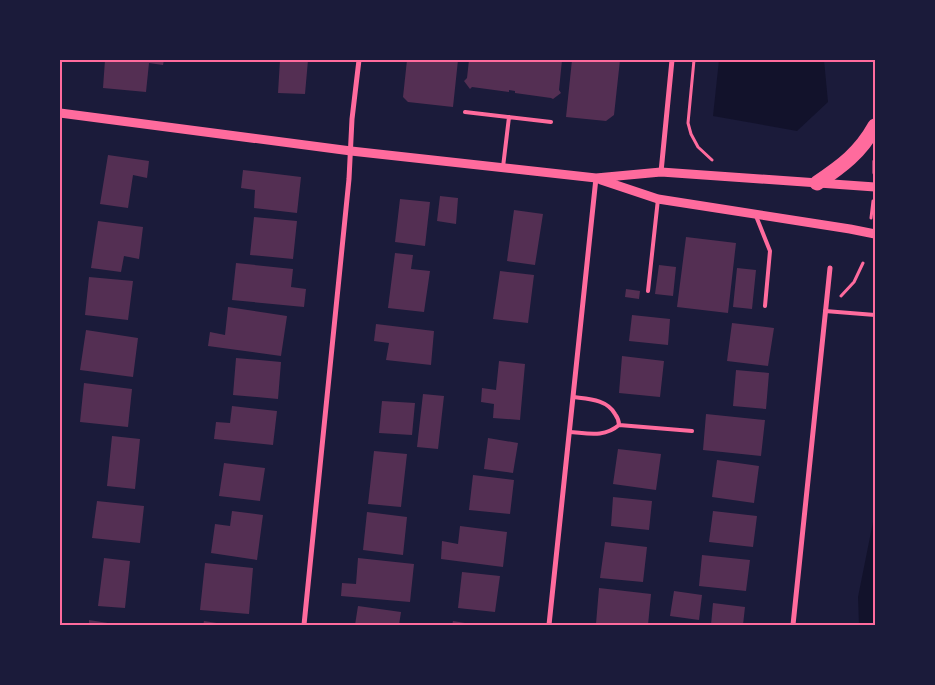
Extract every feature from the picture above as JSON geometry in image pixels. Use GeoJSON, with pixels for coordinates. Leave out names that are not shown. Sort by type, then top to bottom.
{"type":"FeatureCollection","features":[{"type":"Feature","properties":{"kind":"highway"},"geometry":{"type":"LineString","coordinates":[[817,183],[842,166],[865,143],[875,126]]}},
{"type":"Feature","properties":{"kind":"street"},"geometry":{"type":"LineString","coordinates":[[304,625],[349,179],[352,118],[359,60]]}},
{"type":"Feature","properties":{"kind":"street"},"geometry":{"type":"LineString","coordinates":[[661,172],[672,60]]}},
{"type":"Feature","properties":{"kind":"street"},"geometry":{"type":"LineString","coordinates":[[60,113],[351,151],[596,178],[661,172],[875,187]]}},
{"type":"Feature","properties":{"kind":"street"},"geometry":{"type":"LineString","coordinates":[[596,178],[658,199],[875,234]]}},
{"type":"Feature","properties":{"kind":"street"},"geometry":{"type":"LineString","coordinates":[[549,625],[596,178]]}},
{"type":"Feature","properties":{"kind":"street"},"geometry":{"type":"LineString","coordinates":[[793,625],[830,268]]}},
{"type":"Feature","properties":{"kind":"lane"},"geometry":{"type":"LineString","coordinates":[[465,112],[551,122]]}},
{"type":"Feature","properties":{"kind":"lane"},"geometry":{"type":"LineString","coordinates":[[503,168],[509,117]]}},
{"type":"Feature","properties":{"kind":"lane"},"geometry":{"type":"LineString","coordinates":[[648,290],[658,199]]}},
{"type":"Feature","properties":{"kind":"lane"},"geometry":{"type":"LineString","coordinates":[[755,214],[770,251],[764,306]]}},
{"type":"Feature","properties":{"kind":"lane"},"geometry":{"type":"LineString","coordinates":[[826,311],[875,315]]}},
{"type":"Feature","properties":{"kind":"lane"},"geometry":{"type":"LineString","coordinates":[[573,397],[603,402],[613,409],[619,421],[618,425]]}},
{"type":"Feature","properties":{"kind":"lane"},"geometry":{"type":"LineString","coordinates":[[569,432],[605,433],[618,425],[692,431]]}},
{"type":"Feature","properties":{"kind":"path"},"geometry":{"type":"LineString","coordinates":[[694,60],[688,124],[698,147],[712,161]]}},
{"type":"Feature","properties":{"kind":"path"},"geometry":{"type":"LineString","coordinates":[[874,174],[875,162]]}},
{"type":"Feature","properties":{"kind":"path"},"geometry":{"type":"LineString","coordinates":[[871,222],[873,201]]}},
{"type":"Feature","properties":{"kind":"path"},"geometry":{"type":"LineString","coordinates":[[841,296],[854,282],[863,263]]}},
{"type":"Feature","properties":{"kind":"shaded area"},"geometry":{"type":"Polygon","coordinates":[[[719,60],[824,60],[828,102],[797,131],[713,116],[719,60]]]}},
{"type":"Feature","properties":{"kind":"shaded area"},"geometry":{"type":"Polygon","coordinates":[[[875,512],[875,625],[859,625],[858,597],[875,512]]]}},
{"type":"Feature","properties":{"kind":"building"},"geometry":{"type":"Polygon","coordinates":[[[105,60],[164,60],[163,65],[149,63],[146,92],[103,88],[105,60]]]}},
{"type":"Feature","properties":{"kind":"building"},"geometry":{"type":"Polygon","coordinates":[[[280,60],[308,60],[305,94],[278,93],[280,60]]]}},
{"type":"Feature","properties":{"kind":"building"},"geometry":{"type":"Polygon","coordinates":[[[407,60],[458,60],[453,107],[408,102],[403,97],[407,60]]]}},
{"type":"Feature","properties":{"kind":"building"},"geometry":{"type":"Polygon","coordinates":[[[469,60],[562,60],[559,90],[561,93],[553,99],[515,93],[515,91],[509,90],[509,92],[472,87],[470,89],[464,81],[467,78],[469,60]]]}},
{"type":"Feature","properties":{"kind":"building"},"geometry":{"type":"Polygon","coordinates":[[[572,60],[620,60],[614,115],[606,121],[566,117],[572,60]]]}},
{"type":"Feature","properties":{"kind":"building"},"geometry":{"type":"Polygon","coordinates":[[[108,155],[149,161],[147,178],[133,175],[128,208],[100,204],[108,155]]]}},
{"type":"Feature","properties":{"kind":"building"},"geometry":{"type":"Polygon","coordinates":[[[243,170],[301,177],[297,213],[254,208],[255,190],[241,188],[243,170]]]}},
{"type":"Feature","properties":{"kind":"building"},"geometry":{"type":"Polygon","coordinates":[[[440,196],[458,198],[456,224],[437,221],[440,196]]]}},
{"type":"Feature","properties":{"kind":"building"},"geometry":{"type":"Polygon","coordinates":[[[400,199],[430,202],[425,246],[395,242],[400,199]]]}},
{"type":"Feature","properties":{"kind":"building"},"geometry":{"type":"Polygon","coordinates":[[[514,210],[543,214],[535,265],[507,261],[514,210]]]}},
{"type":"Feature","properties":{"kind":"building"},"geometry":{"type":"Polygon","coordinates":[[[254,217],[297,221],[293,259],[250,255],[254,217]]]}},
{"type":"Feature","properties":{"kind":"building"},"geometry":{"type":"Polygon","coordinates":[[[98,221],[143,227],[139,259],[124,256],[121,272],[91,268],[98,221]]]}},
{"type":"Feature","properties":{"kind":"building"},"geometry":{"type":"Polygon","coordinates":[[[686,237],[736,243],[728,313],[677,307],[686,237]]]}},
{"type":"Feature","properties":{"kind":"building"},"geometry":{"type":"Polygon","coordinates":[[[395,253],[413,255],[411,269],[430,271],[424,312],[388,308],[395,253]]]}},
{"type":"Feature","properties":{"kind":"building"},"geometry":{"type":"Polygon","coordinates":[[[236,263],[293,269],[291,287],[306,289],[304,307],[232,300],[236,263]]]}},
{"type":"Feature","properties":{"kind":"building"},"geometry":{"type":"Polygon","coordinates":[[[659,265],[676,267],[673,296],[655,294],[659,265]]]}},
{"type":"Feature","properties":{"kind":"building"},"geometry":{"type":"Polygon","coordinates":[[[737,268],[756,270],[752,309],[733,307],[737,268]]]}},
{"type":"Feature","properties":{"kind":"building"},"geometry":{"type":"Polygon","coordinates":[[[500,271],[534,275],[528,323],[493,319],[500,271]]]}},
{"type":"Feature","properties":{"kind":"building"},"geometry":{"type":"Polygon","coordinates":[[[89,277],[133,281],[128,320],[85,315],[89,277]]]}},
{"type":"Feature","properties":{"kind":"building"},"geometry":{"type":"Polygon","coordinates":[[[626,289],[640,291],[639,299],[625,297],[626,289]]]}},
{"type":"Feature","properties":{"kind":"building"},"geometry":{"type":"Polygon","coordinates":[[[228,307],[287,316],[281,356],[208,346],[210,332],[225,335],[228,307]]]}},
{"type":"Feature","properties":{"kind":"building"},"geometry":{"type":"Polygon","coordinates":[[[632,315],[670,319],[668,345],[629,341],[632,315]]]}},
{"type":"Feature","properties":{"kind":"building"},"geometry":{"type":"Polygon","coordinates":[[[732,323],[774,328],[768,366],[727,361],[732,323]]]}},
{"type":"Feature","properties":{"kind":"building"},"geometry":{"type":"Polygon","coordinates":[[[376,324],[434,331],[431,365],[386,360],[389,343],[374,341],[376,324]]]}},
{"type":"Feature","properties":{"kind":"building"},"geometry":{"type":"Polygon","coordinates":[[[86,330],[138,338],[133,377],[80,370],[86,330]]]}},
{"type":"Feature","properties":{"kind":"building"},"geometry":{"type":"Polygon","coordinates":[[[622,356],[664,361],[660,397],[619,393],[622,356]]]}},
{"type":"Feature","properties":{"kind":"building"},"geometry":{"type":"Polygon","coordinates":[[[236,358],[281,362],[278,399],[233,395],[236,358]]]}},
{"type":"Feature","properties":{"kind":"building"},"geometry":{"type":"Polygon","coordinates":[[[499,361],[525,364],[520,420],[493,418],[494,404],[481,402],[482,388],[496,390],[499,361]]]}},
{"type":"Feature","properties":{"kind":"building"},"geometry":{"type":"Polygon","coordinates":[[[736,370],[769,373],[766,409],[733,406],[736,370]]]}},
{"type":"Feature","properties":{"kind":"building"},"geometry":{"type":"Polygon","coordinates":[[[84,383],[132,389],[128,427],[80,422],[84,383]]]}},
{"type":"Feature","properties":{"kind":"building"},"geometry":{"type":"Polygon","coordinates":[[[423,394],[444,396],[438,449],[417,447],[423,394]]]}},
{"type":"Feature","properties":{"kind":"building"},"geometry":{"type":"Polygon","coordinates":[[[382,401],[415,403],[412,435],[379,433],[382,401]]]}},
{"type":"Feature","properties":{"kind":"building"},"geometry":{"type":"Polygon","coordinates":[[[232,406],[277,411],[273,445],[214,439],[216,422],[230,423],[232,406]]]}},
{"type":"Feature","properties":{"kind":"building"},"geometry":{"type":"Polygon","coordinates":[[[706,414],[765,420],[761,456],[703,450],[706,414]]]}},
{"type":"Feature","properties":{"kind":"building"},"geometry":{"type":"Polygon","coordinates":[[[112,436],[140,439],[135,489],[107,486],[112,436]]]}},
{"type":"Feature","properties":{"kind":"building"},"geometry":{"type":"Polygon","coordinates":[[[488,438],[518,443],[513,473],[484,469],[488,438]]]}},
{"type":"Feature","properties":{"kind":"building"},"geometry":{"type":"Polygon","coordinates":[[[618,449],[661,454],[656,490],[613,484],[618,449]]]}},
{"type":"Feature","properties":{"kind":"building"},"geometry":{"type":"Polygon","coordinates":[[[374,451],[407,454],[401,507],[368,504],[374,451]]]}},
{"type":"Feature","properties":{"kind":"building"},"geometry":{"type":"Polygon","coordinates":[[[717,460],[759,466],[754,503],[712,497],[717,460]]]}},
{"type":"Feature","properties":{"kind":"building"},"geometry":{"type":"Polygon","coordinates":[[[224,463],[265,468],[260,501],[219,496],[224,463]]]}},
{"type":"Feature","properties":{"kind":"building"},"geometry":{"type":"Polygon","coordinates":[[[473,475],[514,480],[510,514],[469,510],[473,475]]]}},
{"type":"Feature","properties":{"kind":"building"},"geometry":{"type":"Polygon","coordinates":[[[613,497],[652,501],[649,530],[611,526],[613,497]]]}},
{"type":"Feature","properties":{"kind":"building"},"geometry":{"type":"Polygon","coordinates":[[[97,501],[144,506],[140,543],[92,538],[97,501]]]}},
{"type":"Feature","properties":{"kind":"building"},"geometry":{"type":"Polygon","coordinates":[[[232,511],[263,515],[257,560],[211,553],[215,524],[230,526],[232,511]]]}},
{"type":"Feature","properties":{"kind":"building"},"geometry":{"type":"Polygon","coordinates":[[[713,511],[757,516],[753,547],[709,542],[713,511]]]}},
{"type":"Feature","properties":{"kind":"building"},"geometry":{"type":"Polygon","coordinates":[[[367,512],[407,517],[403,555],[363,550],[367,512]]]}},
{"type":"Feature","properties":{"kind":"building"},"geometry":{"type":"Polygon","coordinates":[[[460,526],[507,532],[503,567],[441,559],[442,541],[458,544],[460,526]]]}},
{"type":"Feature","properties":{"kind":"building"},"geometry":{"type":"Polygon","coordinates":[[[605,542],[647,547],[643,582],[600,578],[605,542]]]}},
{"type":"Feature","properties":{"kind":"building"},"geometry":{"type":"Polygon","coordinates":[[[702,555],[750,560],[746,591],[699,586],[702,555]]]}},
{"type":"Feature","properties":{"kind":"building"},"geometry":{"type":"Polygon","coordinates":[[[104,558],[130,561],[125,608],[98,606],[104,558]]]}},
{"type":"Feature","properties":{"kind":"building"},"geometry":{"type":"Polygon","coordinates":[[[358,558],[414,564],[410,602],[341,596],[342,583],[356,584],[358,558]]]}},
{"type":"Feature","properties":{"kind":"building"},"geometry":{"type":"Polygon","coordinates":[[[205,563],[253,568],[249,614],[200,610],[205,563]]]}},
{"type":"Feature","properties":{"kind":"building"},"geometry":{"type":"Polygon","coordinates":[[[462,572],[500,576],[495,612],[458,608],[462,572]]]}},
{"type":"Feature","properties":{"kind":"building"},"geometry":{"type":"Polygon","coordinates":[[[599,588],[651,594],[648,625],[596,624],[599,588]]]}},
{"type":"Feature","properties":{"kind":"building"},"geometry":{"type":"Polygon","coordinates":[[[674,591],[702,595],[699,620],[670,616],[674,591]]]}},
{"type":"Feature","properties":{"kind":"building"},"geometry":{"type":"Polygon","coordinates":[[[713,603],[745,607],[743,625],[711,625],[713,603]]]}},
{"type":"Feature","properties":{"kind":"building"},"geometry":{"type":"Polygon","coordinates":[[[358,606],[401,612],[399,625],[355,625],[358,606]]]}},
{"type":"Feature","properties":{"kind":"building"},"geometry":{"type":"Polygon","coordinates":[[[89,620],[114,624],[89,625],[89,620]]]}},
{"type":"Feature","properties":{"kind":"building"},"geometry":{"type":"Polygon","coordinates":[[[204,621],[223,624],[223,625],[203,625],[204,621]]]}},
{"type":"Feature","properties":{"kind":"building"},"geometry":{"type":"Polygon","coordinates":[[[453,621],[471,624],[471,625],[452,625],[453,621]]]}}]}
